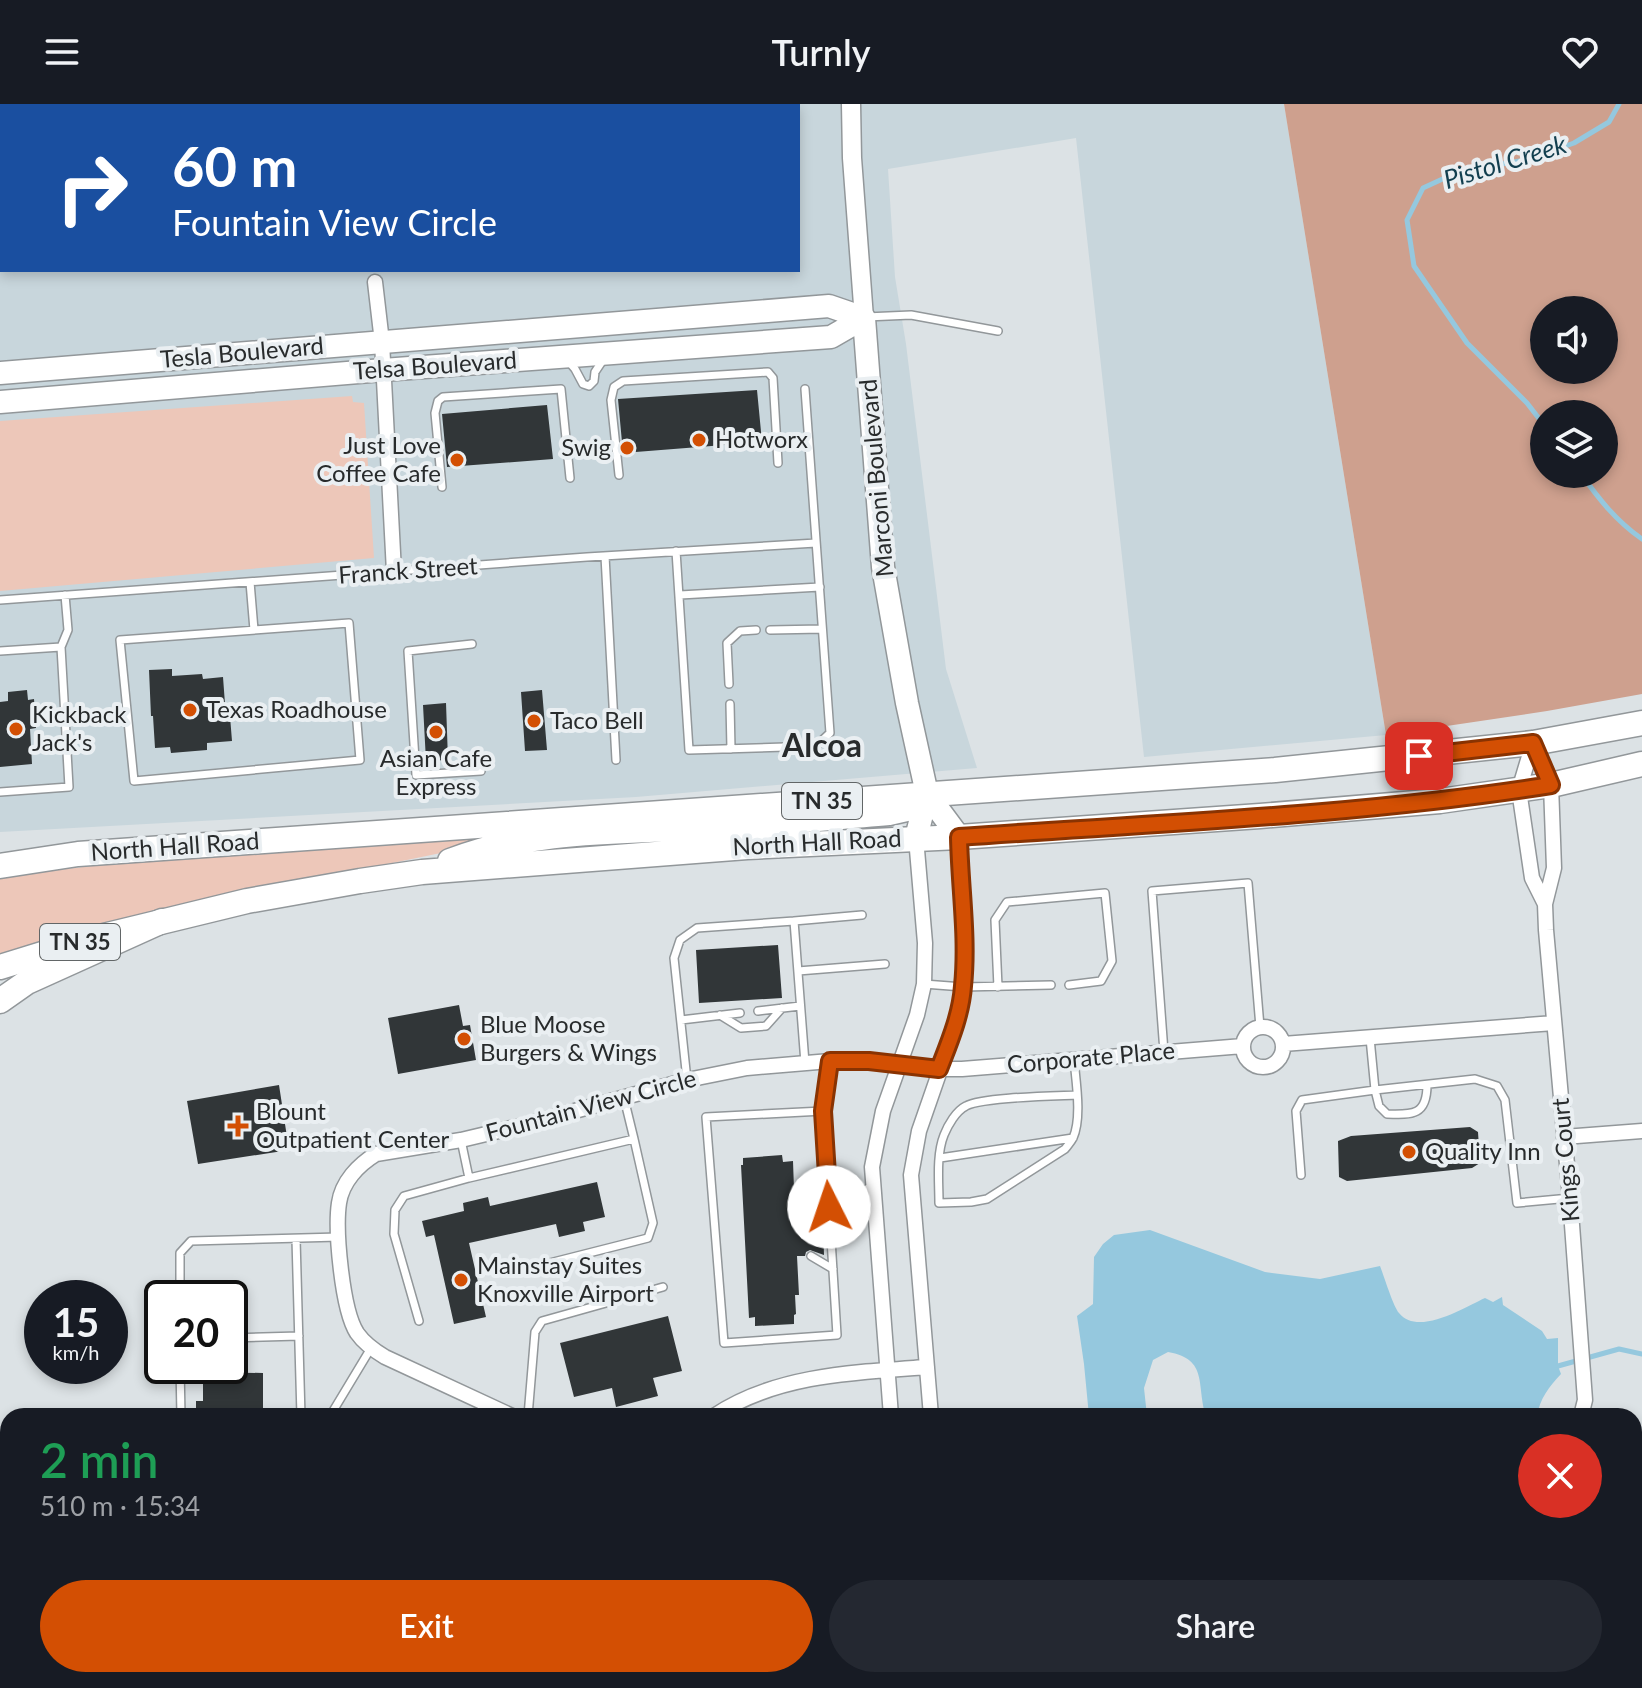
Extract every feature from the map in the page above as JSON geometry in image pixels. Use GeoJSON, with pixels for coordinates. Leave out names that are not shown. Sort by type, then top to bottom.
{"type":"FeatureCollection","features":[{"type":"Feature","properties":{"kind":"main road","name":"Tesla Boulevard"},"geometry":{"type":"LineString","coordinates":[[0,373],[829,306],[864,318]]}},
{"type":"Feature","properties":{"kind":"main road","name":"Telsa Boulevard"},"geometry":{"type":"LineString","coordinates":[[0,402],[831,337],[864,318]]}},
{"type":"Feature","properties":{"kind":"main road","name":"Marconi Boulevard"},"geometry":{"type":"LineString","coordinates":[[864,318],[883,567],[907,703],[927,794],[959,837]]}},
{"type":"Feature","properties":{"kind":"main road","name":"North Hall Road"},"geometry":{"type":"LineString","coordinates":[[0,866],[78,854],[1275,770],[1533,743],[1642,723]]}},
{"type":"Feature","properties":{"kind":"main road","name":"North Hall Road"},"geometry":{"type":"LineString","coordinates":[[0,967],[91,939],[247,901],[422,872],[747,847],[959,837],[1440,801],[1551,785],[1642,764]]}},
{"type":"Feature","properties":{"kind":"main road","name":"Marconi Boulevard"},"geometry":{"type":"LineString","coordinates":[[916,838],[927,794]]}},
{"type":"Feature","properties":{"kind":"main road"},"geometry":{"type":"LineString","coordinates":[[422,872],[498,846],[552,837],[889,813],[911,808],[927,794]]}},
{"type":"Feature","properties":{"kind":"main road"},"geometry":{"type":"LineString","coordinates":[[0,1001],[27,982],[162,921]]}},
{"type":"Feature","properties":{"kind":"street","name":"Marconi Boulevard"},"geometry":{"type":"LineString","coordinates":[[842,104],[852,158]]}},
{"type":"Feature","properties":{"kind":"street","name":"Marconi Boulevard"},"geometry":{"type":"LineString","coordinates":[[851,104],[864,318]]}},
{"type":"Feature","properties":{"kind":"street"},"geometry":{"type":"LineString","coordinates":[[375,282],[382,342],[394,572]]}},
{"type":"Feature","properties":{"kind":"street","name":"Kings Court"},"geometry":{"type":"LineString","coordinates":[[1533,743],[1551,785],[1554,868],[1545,904],[1570,1198],[1585,1400],[1583,1408]]}},
{"type":"Feature","properties":{"kind":"street","name":"Kings Court"},"geometry":{"type":"LineString","coordinates":[[1533,743],[1519,790],[1532,878],[1545,904]]}},
{"type":"Feature","properties":{"kind":"street"},"geometry":{"type":"LineString","coordinates":[[930,1408],[911,1175],[919,1131],[960,1008],[963,987],[965,951],[959,837]]}},
{"type":"Feature","properties":{"kind":"street"},"geometry":{"type":"LineString","coordinates":[[890,1408],[872,1167],[883,1111],[917,1015],[924,984],[925,943],[916,838]]}},
{"type":"Feature","properties":{"kind":"street"},"geometry":{"type":"LineString","coordinates":[[1283,1044],[1554,1023]]}},
{"type":"Feature","properties":{"kind":"street"},"geometry":{"type":"LineString","coordinates":[[1260,1027],[1272,1029],[1283,1044],[1281,1057],[1265,1067],[1258,1067],[1247,1059],[1243,1046],[1248,1034],[1260,1027]]}},
{"type":"Feature","properties":{"kind":"street","name":"Corporate Place"},"geometry":{"type":"LineString","coordinates":[[939,1069],[1243,1046]]}},
{"type":"Feature","properties":{"kind":"street","name":"Fountain View Circle"},"geometry":{"type":"LineString","coordinates":[[494,1408],[385,1357],[371,1348],[357,1332],[343,1291],[339,1202],[343,1188],[364,1161],[376,1154],[461,1140],[687,1080],[747,1068],[869,1061],[939,1069]]}},
{"type":"Feature","properties":{"kind":"street"},"geometry":{"type":"LineString","coordinates":[[1564,1137],[1642,1131]]}},
{"type":"Feature","properties":{"kind":"street"},"geometry":{"type":"LineString","coordinates":[[725,1408],[759,1393],[794,1383],[927,1367]]}},
{"type":"Feature","properties":{"kind":"lane"},"geometry":{"type":"LineString","coordinates":[[864,318],[911,315],[998,331]]}},
{"type":"Feature","properties":{"kind":"lane"},"geometry":{"type":"LineString","coordinates":[[569,356],[569,364],[583,384],[589,386],[603,361],[603,354]]}},
{"type":"Feature","properties":{"kind":"lane"},"geometry":{"type":"LineString","coordinates":[[619,475],[611,400],[614,387],[623,381],[768,372],[773,378],[778,463]]}},
{"type":"Feature","properties":{"kind":"lane"},"geometry":{"type":"LineString","coordinates":[[442,487],[435,413],[438,401],[443,397],[561,389],[570,478]]}},
{"type":"Feature","properties":{"kind":"lane"},"geometry":{"type":"LineString","coordinates":[[676,551],[689,750],[816,746],[830,733],[805,389]]}},
{"type":"Feature","properties":{"kind":"lane","name":"Franck Street"},"geometry":{"type":"LineString","coordinates":[[0,600],[816,543]]}},
{"type":"Feature","properties":{"kind":"lane"},"geometry":{"type":"LineString","coordinates":[[605,556],[616,760]]}},
{"type":"Feature","properties":{"kind":"lane"},"geometry":{"type":"LineString","coordinates":[[250,582],[254,630]]}},
{"type":"Feature","properties":{"kind":"lane"},"geometry":{"type":"LineString","coordinates":[[680,595],[820,587]]}},
{"type":"Feature","properties":{"kind":"lane"},"geometry":{"type":"LineString","coordinates":[[0,792],[69,787],[61,647],[68,630],[65,595]]}},
{"type":"Feature","properties":{"kind":"lane"},"geometry":{"type":"LineString","coordinates":[[349,623],[360,760],[134,781],[120,640],[254,630],[349,623]]}},
{"type":"Feature","properties":{"kind":"lane"},"geometry":{"type":"LineString","coordinates":[[770,630],[822,629]]}},
{"type":"Feature","properties":{"kind":"lane"},"geometry":{"type":"LineString","coordinates":[[729,684],[727,643],[740,631],[756,630]]}},
{"type":"Feature","properties":{"kind":"lane"},"geometry":{"type":"LineString","coordinates":[[472,644],[408,651],[416,775],[481,771]]}},
{"type":"Feature","properties":{"kind":"lane"},"geometry":{"type":"LineString","coordinates":[[0,651],[61,647]]}},
{"type":"Feature","properties":{"kind":"lane"},"geometry":{"type":"LineString","coordinates":[[730,704],[731,749]]}},
{"type":"Feature","properties":{"kind":"lane"},"geometry":{"type":"LineString","coordinates":[[1164,1052],[1152,891],[1248,883],[1260,1027]]}},
{"type":"Feature","properties":{"kind":"lane"},"geometry":{"type":"LineString","coordinates":[[998,987],[995,920],[1007,902],[1105,893],[1112,961],[1101,981],[1069,985]]}},
{"type":"Feature","properties":{"kind":"lane"},"geometry":{"type":"LineString","coordinates":[[687,1080],[674,958],[680,940],[697,928],[862,915]]}},
{"type":"Feature","properties":{"kind":"lane"},"geometry":{"type":"LineString","coordinates":[[794,921],[805,1063]]}},
{"type":"Feature","properties":{"kind":"lane"},"geometry":{"type":"LineString","coordinates":[[798,971],[885,964]]}},
{"type":"Feature","properties":{"kind":"lane"},"geometry":{"type":"LineString","coordinates":[[924,984],[963,987],[1051,985]]}},
{"type":"Feature","properties":{"kind":"lane"},"geometry":{"type":"LineString","coordinates":[[758,1011],[800,1006]]}},
{"type":"Feature","properties":{"kind":"lane"},"geometry":{"type":"LineString","coordinates":[[720,1015],[741,1028],[766,1026],[782,1008]]}},
{"type":"Feature","properties":{"kind":"lane"},"geometry":{"type":"LineString","coordinates":[[681,1020],[740,1013]]}},
{"type":"Feature","properties":{"kind":"lane"},"geometry":{"type":"LineString","coordinates":[[1370,1038],[1375,1090],[1379,1106],[1387,1114],[1405,1115],[1421,1109],[1427,1098],[1427,1085]]}},
{"type":"Feature","properties":{"kind":"lane"},"geometry":{"type":"LineString","coordinates":[[1074,1060],[1077,1095],[1078,1112],[1073,1138],[1065,1149],[987,1199],[939,1203],[943,1136],[966,1106],[982,1101],[1077,1095]]}},
{"type":"Feature","properties":{"kind":"lane"},"geometry":{"type":"LineString","coordinates":[[823,1111],[706,1117],[724,1343],[837,1335],[823,1111],[830,1061]]}},
{"type":"Feature","properties":{"kind":"lane"},"geometry":{"type":"LineString","coordinates":[[1301,1175],[1296,1111],[1302,1100],[1475,1079],[1497,1086],[1505,1100],[1517,1203],[1570,1198]]}},
{"type":"Feature","properties":{"kind":"lane"},"geometry":{"type":"LineString","coordinates":[[518,1271],[648,1238],[653,1223],[624,1098]]}},
{"type":"Feature","properties":{"kind":"lane"},"geometry":{"type":"LineString","coordinates":[[940,1158],[1073,1138]]}},
{"type":"Feature","properties":{"kind":"lane"},"geometry":{"type":"LineString","coordinates":[[419,1321],[394,1234],[395,1210],[404,1196],[634,1139]]}},
{"type":"Feature","properties":{"kind":"lane"},"geometry":{"type":"LineString","coordinates":[[461,1140],[469,1178]]}},
{"type":"Feature","properties":{"kind":"lane"},"geometry":{"type":"LineString","coordinates":[[809,1226],[829,1207],[873,1186]]}},
{"type":"Feature","properties":{"kind":"lane"},"geometry":{"type":"LineString","coordinates":[[180,1280],[180,1253],[191,1241],[339,1237]]}},
{"type":"Feature","properties":{"kind":"lane"},"geometry":{"type":"LineString","coordinates":[[296,1239],[301,1408]]}},
{"type":"Feature","properties":{"kind":"lane"},"geometry":{"type":"LineString","coordinates":[[811,1256],[833,1269]]}},
{"type":"Feature","properties":{"kind":"lane"},"geometry":{"type":"LineString","coordinates":[[529,1408],[535,1332],[542,1321],[663,1287]]}},
{"type":"Feature","properties":{"kind":"lane"},"geometry":{"type":"LineString","coordinates":[[248,1337],[299,1336]]}},
{"type":"Feature","properties":{"kind":"lane"},"geometry":{"type":"LineString","coordinates":[[335,1408],[371,1348]]}},
{"type":"Feature","properties":{"kind":"lane"},"geometry":{"type":"LineString","coordinates":[[180,1384],[181,1408]]}},
{"type":"Feature","properties":{"kind":"shaded area"},"geometry":{"type":"Polygon","coordinates":[[[800,104],[1284,104],[1386,735],[1144,757],[1076,138],[888,169],[895,277],[946,669],[977,768],[636,797],[0,832],[0,272],[800,272],[800,104]]]}},
{"type":"Feature","properties":{"kind":"shaded area"},"geometry":{"type":"Polygon","coordinates":[[[1284,104],[1642,104],[1642,694],[1386,735],[1284,104]]]}},
{"type":"Feature","properties":{"kind":"shaded area"},"geometry":{"type":"Polygon","coordinates":[[[352,396],[353,402],[364,403],[374,558],[0,591],[0,421],[352,396]]]}},
{"type":"Feature","properties":{"kind":"shaded area"},"geometry":{"type":"Polygon","coordinates":[[[552,830],[251,892],[0,956],[0,877],[125,862],[552,830]]]}},
{"type":"Feature","properties":{"kind":"water"},"geometry":{"type":"Polygon","coordinates":[[[1150,1230],[1265,1272],[1320,1279],[1380,1266],[1399,1313],[1407,1320],[1418,1322],[1442,1318],[1485,1298],[1493,1302],[1502,1297],[1503,1305],[1542,1331],[1547,1339],[1558,1338],[1561,1374],[1539,1408],[1204,1408],[1195,1367],[1181,1356],[1168,1352],[1153,1360],[1144,1388],[1146,1408],[1088,1408],[1077,1316],[1093,1304],[1094,1257],[1114,1235],[1150,1230]]]}},
{"type":"Feature","properties":{"kind":"building"},"geometry":{"type":"Polygon","coordinates":[[[757,390],[762,442],[623,453],[618,399],[757,390]]]}},
{"type":"Feature","properties":{"kind":"building"},"geometry":{"type":"Polygon","coordinates":[[[547,405],[553,459],[447,467],[442,414],[547,405]]]}},
{"type":"Feature","properties":{"kind":"building","name":"Texas Roadhouse"},"geometry":{"type":"Polygon","coordinates":[[[172,669],[172,676],[202,674],[203,679],[223,677],[232,741],[207,743],[207,750],[171,753],[170,747],[155,748],[149,670],[172,669]]]}},
{"type":"Feature","properties":{"kind":"building","name":"Kickback Jack's"},"geometry":{"type":"Polygon","coordinates":[[[27,690],[28,700],[34,699],[36,728],[30,729],[32,764],[0,767],[0,702],[8,701],[8,692],[27,690]]]}},
{"type":"Feature","properties":{"kind":"building","name":"Taco Bell"},"geometry":{"type":"Polygon","coordinates":[[[542,690],[547,750],[525,751],[521,692],[542,690]]]}},
{"type":"Feature","properties":{"kind":"building","name":"Asian Cafe Express"},"geometry":{"type":"Polygon","coordinates":[[[446,703],[448,760],[426,761],[423,705],[446,703]]]}},
{"type":"Feature","properties":{"kind":"building"},"geometry":{"type":"Polygon","coordinates":[[[778,945],[782,998],[699,1003],[696,950],[778,945]]]}},
{"type":"Feature","properties":{"kind":"building"},"geometry":{"type":"Polygon","coordinates":[[[459,1005],[463,1026],[470,1025],[476,1060],[398,1074],[388,1018],[459,1005]]]}},
{"type":"Feature","properties":{"kind":"building","name":"Blount Outpatient Center"},"geometry":{"type":"Polygon","coordinates":[[[279,1085],[289,1150],[198,1164],[187,1101],[279,1085]]]}},
{"type":"Feature","properties":{"kind":"building","name":"Quality Inn"},"geometry":{"type":"Polygon","coordinates":[[[1470,1127],[1478,1132],[1480,1163],[1472,1168],[1347,1181],[1339,1177],[1338,1141],[1351,1136],[1470,1127]]]}},
{"type":"Feature","properties":{"kind":"building"},"geometry":{"type":"Polygon","coordinates":[[[782,1155],[783,1162],[793,1161],[794,1227],[803,1227],[810,1232],[823,1226],[824,1255],[810,1250],[805,1256],[797,1256],[799,1295],[795,1295],[794,1324],[755,1326],[755,1317],[749,1318],[741,1165],[743,1158],[782,1155]]]}},
{"type":"Feature","properties":{"kind":"building","name":"Mainstay Suites Knoxville Airport"},"geometry":{"type":"Polygon","coordinates":[[[597,1182],[605,1217],[583,1222],[585,1231],[559,1237],[556,1224],[469,1243],[486,1317],[454,1324],[434,1235],[426,1237],[422,1221],[464,1211],[463,1203],[488,1197],[490,1206],[597,1182]]]}},
{"type":"Feature","properties":{"kind":"building"},"geometry":{"type":"Polygon","coordinates":[[[668,1316],[682,1371],[653,1378],[658,1396],[616,1407],[612,1388],[574,1397],[560,1343],[668,1316]]]}},
{"type":"Feature","properties":{"kind":"building"},"geometry":{"type":"Polygon","coordinates":[[[248,1373],[263,1373],[263,1408],[196,1408],[196,1401],[203,1401],[203,1384],[248,1384],[248,1373]]]}},
{"type":"Feature","properties":{"kind":"waterway","name":"Pistol Creek"},"geometry":{"type":"LineString","coordinates":[[1530,407],[1467,343],[1414,266],[1407,220],[1423,188],[1460,171],[1526,160],[1574,143],[1609,122],[1619,104]]}},
{"type":"Feature","properties":{"kind":"waterway","name":"Pistol Creek"},"geometry":{"type":"LineString","coordinates":[[1592,488],[1608,509],[1642,539]]}},
{"type":"Feature","properties":{"kind":"waterway"},"geometry":{"type":"LineString","coordinates":[[1558,1366],[1619,1349],[1642,1354]]}},
{"type":"Feature","properties":{"kind":"place","name":"Hotworx"},"geometry":{"type":"Point","coordinates":[699,440]}},
{"type":"Feature","properties":{"kind":"place","name":"Swig"},"geometry":{"type":"Point","coordinates":[627,448]}},
{"type":"Feature","properties":{"kind":"place","name":"Just Love Coffee Cafe"},"geometry":{"type":"Point","coordinates":[457,460]}},
{"type":"Feature","properties":{"kind":"place","name":"Texas Roadhouse"},"geometry":{"type":"Point","coordinates":[190,710]}},
{"type":"Feature","properties":{"kind":"place","name":"Taco Bell"},"geometry":{"type":"Point","coordinates":[534,721]}},
{"type":"Feature","properties":{"kind":"place","name":"Kickback Jack's"},"geometry":{"type":"Point","coordinates":[16,729]}},
{"type":"Feature","properties":{"kind":"place","name":"Asian Cafe Express"},"geometry":{"type":"Point","coordinates":[436,732]}},
{"type":"Feature","properties":{"kind":"place","name":"Blue Moose Burgers & Wings"},"geometry":{"type":"Point","coordinates":[464,1039]}},
{"type":"Feature","properties":{"kind":"place","name":"Blount Outpatient Center"},"geometry":{"type":"Point","coordinates":[238,1126]}},
{"type":"Feature","properties":{"kind":"place","name":"Quality Inn"},"geometry":{"type":"Point","coordinates":[1409,1152]}},
{"type":"Feature","properties":{"kind":"place","name":"Mainstay Suites Knoxville Airport"},"geometry":{"type":"Point","coordinates":[461,1280]}},
{"type":"Feature","properties":{"kind":"district","name":"Alcoa"},"geometry":{"type":"Point","coordinates":[822,746]}},
{"type":"Feature","properties":{"kind":"route"},"geometry":{"type":"LineString","coordinates":[[829,1207],[823,1111],[830,1061],[869,1061],[939,1069],[952,1036],[960,1008],[965,951],[959,837],[1440,801],[1551,785],[1533,743],[1419,756]]}}]}
